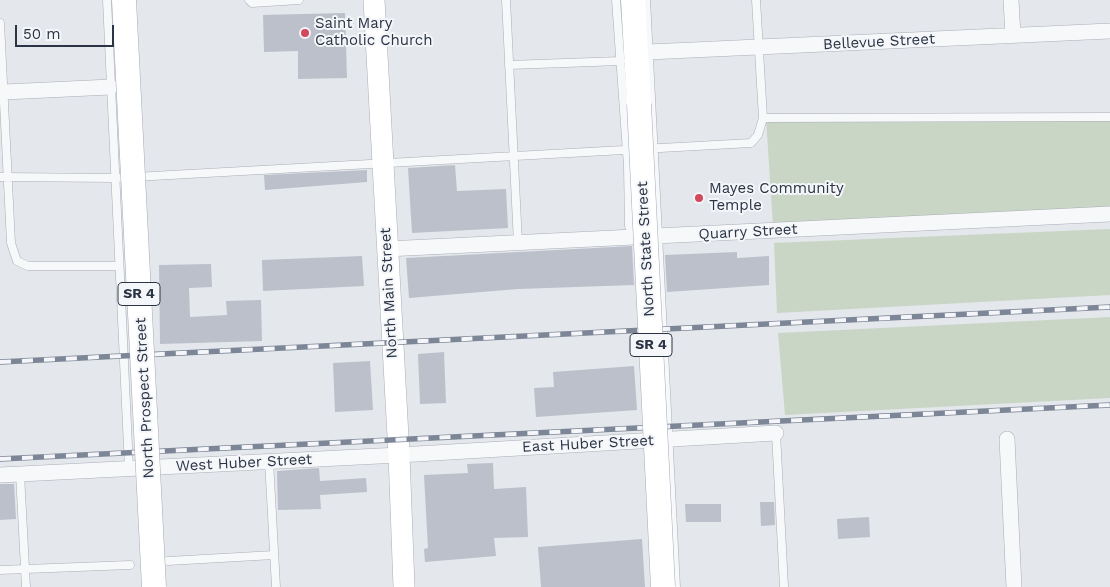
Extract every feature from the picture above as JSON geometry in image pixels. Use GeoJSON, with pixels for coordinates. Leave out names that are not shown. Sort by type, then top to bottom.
{"type":"FeatureCollection","features":[{"type":"Feature","properties":{"kind":"main road","name":"North Prospect Street"},"geometry":{"type":"LineString","coordinates":[[124,0],[154,587]]}},
{"type":"Feature","properties":{"kind":"main road","name":"North State Street"},"geometry":{"type":"LineString","coordinates":[[633,0],[663,587]]}},
{"type":"Feature","properties":{"kind":"street","name":"North Main Street"},"geometry":{"type":"LineString","coordinates":[[374,0],[386,249],[399,455],[404,587]]}},
{"type":"Feature","properties":{"kind":"street"},"geometry":{"type":"LineString","coordinates":[[1011,0],[1013,36]]}},
{"type":"Feature","properties":{"kind":"street","name":"Bellevue Street"},"geometry":{"type":"LineString","coordinates":[[648,52],[1110,31]]}},
{"type":"Feature","properties":{"kind":"street"},"geometry":{"type":"LineString","coordinates":[[4,92],[111,87]]}},
{"type":"Feature","properties":{"kind":"street","name":"Quarry Street"},"geometry":{"type":"LineString","coordinates":[[386,249],[518,243],[635,242],[658,236],[1110,214]]}},
{"type":"Feature","properties":{"kind":"street","name":"East Huber Street"},"geometry":{"type":"LineString","coordinates":[[399,455],[776,434]]}},
{"type":"Feature","properties":{"kind":"street"},"geometry":{"type":"LineString","coordinates":[[1007,439],[1014,587]]}},
{"type":"Feature","properties":{"kind":"street","name":"West Huber Street"},"geometry":{"type":"LineString","coordinates":[[0,475],[399,455]]}},
{"type":"Feature","properties":{"kind":"lane"},"geometry":{"type":"LineString","coordinates":[[106,0],[129,468]]}},
{"type":"Feature","properties":{"kind":"lane"},"geometry":{"type":"LineString","coordinates":[[249,0],[252,3],[299,0]]}},
{"type":"Feature","properties":{"kind":"lane"},"geometry":{"type":"LineString","coordinates":[[506,0],[518,243]]}},
{"type":"Feature","properties":{"kind":"lane"},"geometry":{"type":"LineString","coordinates":[[616,0],[627,150],[629,226],[635,242]]}},
{"type":"Feature","properties":{"kind":"lane"},"geometry":{"type":"LineString","coordinates":[[646,0],[676,587]]}},
{"type":"Feature","properties":{"kind":"lane"},"geometry":{"type":"LineString","coordinates":[[4,176],[116,178],[751,143],[758,135],[763,118],[756,0]]}},
{"type":"Feature","properties":{"kind":"lane"},"geometry":{"type":"LineString","coordinates":[[0,23],[4,92],[4,176],[11,243],[17,261],[28,266],[119,266]]}},
{"type":"Feature","properties":{"kind":"lane"},"geometry":{"type":"LineString","coordinates":[[509,65],[621,61]]}},
{"type":"Feature","properties":{"kind":"lane"},"geometry":{"type":"LineString","coordinates":[[763,118],[1110,117]]}},
{"type":"Feature","properties":{"kind":"lane"},"geometry":{"type":"LineString","coordinates":[[641,330],[649,441],[655,587]]}},
{"type":"Feature","properties":{"kind":"lane"},"geometry":{"type":"LineString","coordinates":[[776,434],[784,587]]}},
{"type":"Feature","properties":{"kind":"lane"},"geometry":{"type":"LineString","coordinates":[[269,462],[276,587]]}},
{"type":"Feature","properties":{"kind":"lane"},"geometry":{"type":"LineString","coordinates":[[20,474],[26,587]]}},
{"type":"Feature","properties":{"kind":"lane"},"geometry":{"type":"LineString","coordinates":[[168,561],[274,555]]}},
{"type":"Feature","properties":{"kind":"lane"},"geometry":{"type":"LineString","coordinates":[[0,570],[130,565]]}},
{"type":"Feature","properties":{"kind":"green space"},"geometry":{"type":"Polygon","coordinates":[[[1110,114],[1110,215],[773,226],[766,118],[1110,114]]]}},
{"type":"Feature","properties":{"kind":"green space"},"geometry":{"type":"Polygon","coordinates":[[[1110,229],[1110,295],[777,313],[774,243],[1110,229]]]}},
{"type":"Feature","properties":{"kind":"green space"},"geometry":{"type":"Polygon","coordinates":[[[1110,317],[1110,398],[785,415],[778,333],[1110,317]]]}},
{"type":"Feature","properties":{"kind":"building","name":"Saint Mary Catholic Church"},"geometry":{"type":"Polygon","coordinates":[[[345,13],[347,78],[298,79],[298,51],[264,52],[263,15],[345,13]]]}},
{"type":"Feature","properties":{"kind":"building"},"geometry":{"type":"Polygon","coordinates":[[[455,165],[457,191],[506,189],[508,228],[412,233],[408,168],[455,165]]]}},
{"type":"Feature","properties":{"kind":"building"},"geometry":{"type":"Polygon","coordinates":[[[367,170],[367,182],[265,190],[264,175],[367,170]]]}},
{"type":"Feature","properties":{"kind":"building"},"geometry":{"type":"Polygon","coordinates":[[[632,246],[634,285],[518,289],[409,298],[406,258],[632,246]]]}},
{"type":"Feature","properties":{"kind":"building"},"geometry":{"type":"Polygon","coordinates":[[[737,252],[737,258],[769,256],[769,285],[667,292],[665,255],[737,252]]]}},
{"type":"Feature","properties":{"kind":"building"},"geometry":{"type":"Polygon","coordinates":[[[362,256],[364,286],[263,291],[262,260],[362,256]]]}},
{"type":"Feature","properties":{"kind":"building"},"geometry":{"type":"Polygon","coordinates":[[[211,264],[212,287],[189,288],[190,317],[227,315],[226,301],[261,300],[262,341],[160,344],[159,265],[211,264]]]}},
{"type":"Feature","properties":{"kind":"building"},"geometry":{"type":"Polygon","coordinates":[[[444,352],[446,403],[420,404],[418,354],[444,352]]]}},
{"type":"Feature","properties":{"kind":"building"},"geometry":{"type":"Polygon","coordinates":[[[370,361],[373,410],[335,412],[333,363],[370,361]]]}},
{"type":"Feature","properties":{"kind":"building"},"geometry":{"type":"Polygon","coordinates":[[[634,366],[637,410],[536,417],[534,388],[554,387],[553,372],[634,366]]]}},
{"type":"Feature","properties":{"kind":"building"},"geometry":{"type":"Polygon","coordinates":[[[493,463],[494,489],[526,487],[528,537],[494,538],[496,556],[425,562],[424,549],[428,548],[424,475],[468,473],[467,464],[493,463]]]}},
{"type":"Feature","properties":{"kind":"building"},"geometry":{"type":"Polygon","coordinates":[[[319,468],[320,481],[366,478],[367,492],[320,495],[321,509],[278,510],[277,471],[319,468]]]}},
{"type":"Feature","properties":{"kind":"building"},"geometry":{"type":"Polygon","coordinates":[[[0,484],[14,484],[16,519],[0,520],[0,484]]]}},
{"type":"Feature","properties":{"kind":"building"},"geometry":{"type":"Polygon","coordinates":[[[760,502],[774,502],[775,525],[761,526],[760,502]]]}},
{"type":"Feature","properties":{"kind":"building"},"geometry":{"type":"Polygon","coordinates":[[[685,504],[721,504],[721,522],[686,522],[685,504]]]}},
{"type":"Feature","properties":{"kind":"building"},"geometry":{"type":"Polygon","coordinates":[[[869,517],[870,537],[838,539],[837,519],[869,517]]]}},
{"type":"Feature","properties":{"kind":"building"},"geometry":{"type":"Polygon","coordinates":[[[642,539],[645,587],[541,587],[538,547],[642,539]]]}},
{"type":"Feature","properties":{"kind":"railway"},"geometry":{"type":"LineString","coordinates":[[0,362],[1110,307]]}},
{"type":"Feature","properties":{"kind":"railway"},"geometry":{"type":"LineString","coordinates":[[0,459],[1110,405]]}},
{"type":"Feature","properties":{"kind":"place","name":"Saint Mary Catholic Church"},"geometry":{"type":"Point","coordinates":[305,33]}},
{"type":"Feature","properties":{"kind":"place","name":"Mayes Community Temple"},"geometry":{"type":"Point","coordinates":[699,198]}}]}
